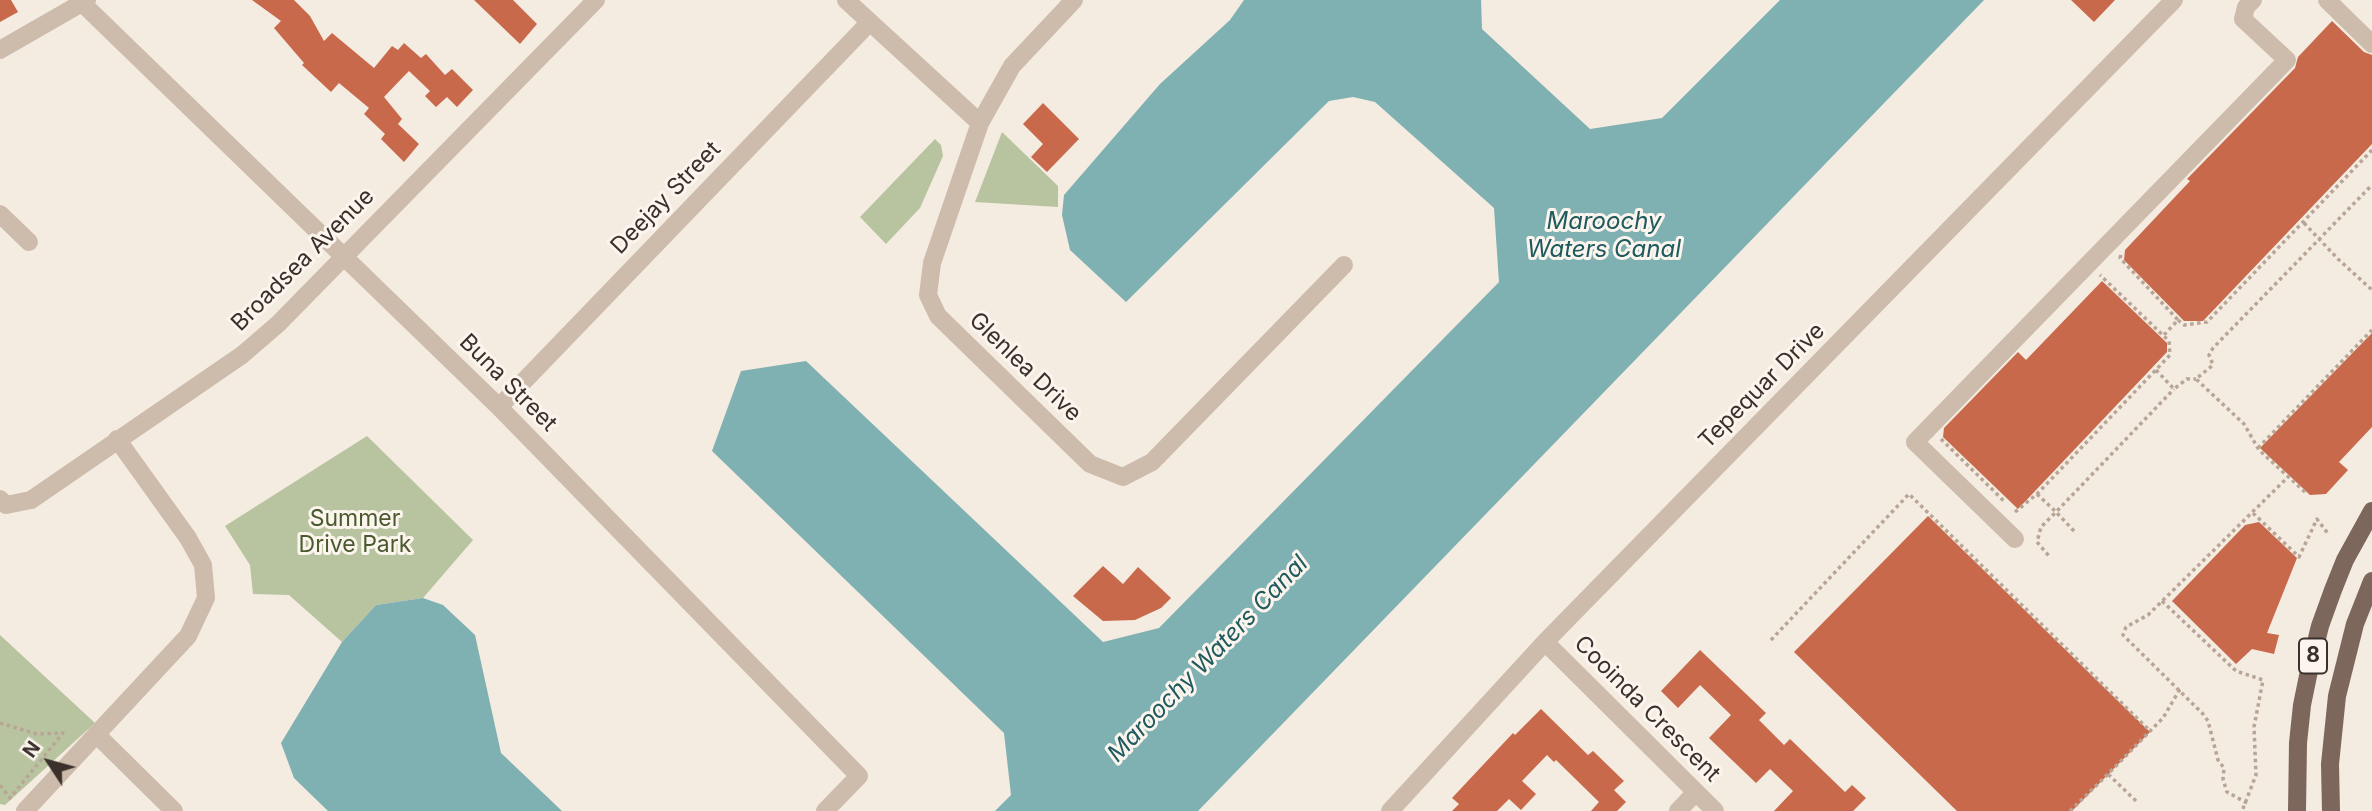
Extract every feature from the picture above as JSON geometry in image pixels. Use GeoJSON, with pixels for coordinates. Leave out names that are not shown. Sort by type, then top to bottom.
{"type":"FeatureCollection","features":[{"type":"Feature","properties":{"kind":"main road","name":"8"},"geometry":{"type":"LineString","coordinates":[[2297,810],[2302,705],[2314,648],[2345,560],[2372,511]]}},
{"type":"Feature","properties":{"kind":"main road","name":"8"},"geometry":{"type":"LineString","coordinates":[[2331,811],[2330,764],[2337,696],[2355,624],[2372,581]]}},
{"type":"Feature","properties":{"kind":"street","name":"Broadsea Avenue"},"geometry":{"type":"LineString","coordinates":[[3,502],[31,500],[242,355],[278,324],[596,0]]}},
{"type":"Feature","properties":{"kind":"street"},"geometry":{"type":"LineString","coordinates":[[846,0],[981,123]]}},
{"type":"Feature","properties":{"kind":"street","name":"Glenlea Drive"},"geometry":{"type":"LineString","coordinates":[[1074,0],[1012,66],[981,123],[932,263],[928,295],[938,316],[1090,464],[1124,477],[1152,462],[1344,265]]}},
{"type":"Feature","properties":{"kind":"street","name":"Tepequar Drive"},"geometry":{"type":"LineString","coordinates":[[1390,811],[1545,642],[2174,0]]}},
{"type":"Feature","properties":{"kind":"street"},"geometry":{"type":"LineString","coordinates":[[2015,539],[1915,442],[2287,60],[2243,19],[2246,7],[2253,0]]}},
{"type":"Feature","properties":{"kind":"street"},"geometry":{"type":"LineString","coordinates":[[2326,0],[2372,44]]}},
{"type":"Feature","properties":{"kind":"street","name":"Buna Street"},"geometry":{"type":"LineString","coordinates":[[83,1],[342,257],[499,407],[859,776],[825,811]]}},
{"type":"Feature","properties":{"kind":"street"},"geometry":{"type":"LineString","coordinates":[[0,50],[83,1]]}},
{"type":"Feature","properties":{"kind":"street","name":"Deejay Street"},"geometry":{"type":"LineString","coordinates":[[499,407],[869,23]]}},
{"type":"Feature","properties":{"kind":"street"},"geometry":{"type":"LineString","coordinates":[[0,214],[29,242]]}},
{"type":"Feature","properties":{"kind":"street"},"geometry":{"type":"LineString","coordinates":[[25,811],[188,636],[206,598],[203,565],[193,547],[117,439]]}},
{"type":"Feature","properties":{"kind":"street","name":"Cooinda Crescent"},"geometry":{"type":"LineString","coordinates":[[1545,642],[1715,811]]}},
{"type":"Feature","properties":{"kind":"street"},"geometry":{"type":"LineString","coordinates":[[96,734],[174,811]]}},
{"type":"Feature","properties":{"kind":"street"},"geometry":{"type":"LineString","coordinates":[[1678,811],[1696,792]]}},
{"type":"Feature","properties":{"kind":"path"},"geometry":{"type":"LineString","coordinates":[[2121,230],[2126,242],[2120,258],[2184,325],[2207,322],[2372,150]]}},
{"type":"Feature","properties":{"kind":"path"},"geometry":{"type":"LineString","coordinates":[[2049,556],[2037,542],[2041,527],[2174,389],[2187,379],[2196,379],[2213,365],[2209,355],[2213,348],[2372,185]]}},
{"type":"Feature","properties":{"kind":"path"},"geometry":{"type":"LineString","coordinates":[[2303,222],[2372,290]]}},
{"type":"Feature","properties":{"kind":"path"},"geometry":{"type":"LineString","coordinates":[[1936,420],[1938,436],[2016,513],[2038,494],[2170,355],[2169,341],[2088,263]]}},
{"type":"Feature","properties":{"kind":"path"},"geometry":{"type":"LineString","coordinates":[[2163,336],[2178,320]]}},
{"type":"Feature","properties":{"kind":"path"},"geometry":{"type":"LineString","coordinates":[[2258,448],[2372,330]]}},
{"type":"Feature","properties":{"kind":"path"},"geometry":{"type":"LineString","coordinates":[[2156,370],[2174,389]]}},
{"type":"Feature","properties":{"kind":"path"},"geometry":{"type":"LineString","coordinates":[[2196,379],[2244,424],[2258,448],[2305,492]]}},
{"type":"Feature","properties":{"kind":"path"},"geometry":{"type":"LineString","coordinates":[[2247,803],[2227,792],[2223,779],[2224,768],[2218,760],[2208,721],[2180,689],[2123,635],[2126,627],[2148,615],[2288,477]]}},
{"type":"Feature","properties":{"kind":"path"},"geometry":{"type":"LineString","coordinates":[[1770,640],[1909,494],[2150,731]]}},
{"type":"Feature","properties":{"kind":"path"},"geometry":{"type":"LineString","coordinates":[[2038,494],[2074,531]]}},
{"type":"Feature","properties":{"kind":"path"},"geometry":{"type":"LineString","coordinates":[[2253,513],[2299,558],[2317,519],[2329,535]]}},
{"type":"Feature","properties":{"kind":"path"},"geometry":{"type":"LineString","coordinates":[[2162,601],[2236,671],[2263,680],[2253,727],[2256,775],[2242,811]]}},
{"type":"Feature","properties":{"kind":"path"},"geometry":{"type":"LineString","coordinates":[[2070,811],[2162,718],[2180,689]]}},
{"type":"Feature","properties":{"kind":"path"},"geometry":{"type":"LineString","coordinates":[[0,723],[37,733],[63,733],[10,798],[0,785]]}},
{"type":"Feature","properties":{"kind":"path"},"geometry":{"type":"LineString","coordinates":[[2108,774],[2136,801]]}},
{"type":"Feature","properties":{"kind":"green space"},"geometry":{"type":"Polygon","coordinates":[[[1002,132],[1058,186],[1058,207],[975,202],[1002,132]]]}},
{"type":"Feature","properties":{"kind":"green space"},"geometry":{"type":"Polygon","coordinates":[[[935,139],[941,145],[943,156],[920,208],[886,244],[860,217],[935,139]]]}},
{"type":"Feature","properties":{"kind":"green space","name":"Summer Drive Park"},"geometry":{"type":"Polygon","coordinates":[[[367,436],[473,540],[423,598],[376,605],[342,642],[289,595],[253,594],[250,565],[225,526],[367,436]]]}},
{"type":"Feature","properties":{"kind":"green space"},"geometry":{"type":"Polygon","coordinates":[[[0,635],[95,723],[5,805],[0,804],[0,635]]]}},
{"type":"Feature","properties":{"kind":"water","name":"Maroochy Waters Canal"},"geometry":{"type":"Polygon","coordinates":[[[1244,0],[1481,0],[1482,29],[1590,129],[1662,118],[1780,0],[1984,0],[1198,811],[995,811],[1011,795],[1004,733],[712,451],[741,371],[806,361],[1103,642],[1159,628],[1499,282],[1494,208],[1375,102],[1353,97],[1329,101],[1126,302],[1070,250],[1062,215],[1064,195],[1160,84],[1230,20],[1244,0]]]}},
{"type":"Feature","properties":{"kind":"water"},"geometry":{"type":"Polygon","coordinates":[[[423,598],[443,605],[475,635],[501,753],[562,811],[328,811],[294,778],[281,743],[342,642],[376,605],[423,598]]]}},
{"type":"Feature","properties":{"kind":"building"},"geometry":{"type":"Polygon","coordinates":[[[0,0],[11,0],[18,12],[0,22],[0,0]]]}},
{"type":"Feature","properties":{"kind":"building"},"geometry":{"type":"Polygon","coordinates":[[[252,0],[294,0],[310,16],[324,41],[332,33],[374,68],[392,46],[398,50],[404,43],[421,58],[426,54],[445,75],[452,69],[473,90],[457,107],[447,97],[436,107],[425,96],[430,91],[409,71],[404,76],[384,97],[402,119],[398,124],[419,144],[404,162],[381,139],[385,134],[364,114],[369,108],[339,83],[331,92],[302,65],[304,63],[274,28],[281,21],[252,0]]]}},
{"type":"Feature","properties":{"kind":"building"},"geometry":{"type":"Polygon","coordinates":[[[474,0],[513,0],[537,24],[520,44],[474,0]]]}},
{"type":"Feature","properties":{"kind":"building"},"geometry":{"type":"Polygon","coordinates":[[[2071,0],[2115,0],[2094,22],[2071,0]]]}},
{"type":"Feature","properties":{"kind":"building"},"geometry":{"type":"Polygon","coordinates":[[[2332,21],[2364,52],[2372,55],[2372,144],[2203,321],[2184,321],[2124,260],[2125,250],[2190,181],[2187,179],[2295,68],[2298,57],[2332,21]]]}},
{"type":"Feature","properties":{"kind":"building"},"geometry":{"type":"Polygon","coordinates":[[[1043,103],[1079,139],[1047,172],[1031,157],[1043,144],[1023,124],[1043,103]]]}},
{"type":"Feature","properties":{"kind":"building"},"geometry":{"type":"Polygon","coordinates":[[[2102,281],[2167,343],[2167,352],[2018,509],[1943,437],[1944,428],[2018,352],[2026,360],[2102,281]]]}},
{"type":"Feature","properties":{"kind":"building"},"geometry":{"type":"Polygon","coordinates":[[[2372,333],[2372,427],[2339,462],[2348,470],[2326,494],[2310,495],[2260,448],[2372,333]]]}},
{"type":"Feature","properties":{"kind":"building"},"geometry":{"type":"Polygon","coordinates":[[[1928,516],[2150,732],[2072,811],[1957,811],[1794,652],[1928,516]]]}},
{"type":"Feature","properties":{"kind":"building"},"geometry":{"type":"Polygon","coordinates":[[[2259,522],[2297,558],[2267,633],[2279,635],[2274,654],[2252,649],[2236,664],[2172,601],[2245,525],[2259,522]]]}},
{"type":"Feature","properties":{"kind":"building"},"geometry":{"type":"Polygon","coordinates":[[[1103,566],[1123,584],[1138,567],[1171,598],[1161,608],[1135,620],[1103,621],[1073,596],[1103,566]]]}},
{"type":"Feature","properties":{"kind":"building"},"geometry":{"type":"Polygon","coordinates":[[[1700,650],[1766,713],[1759,720],[1784,745],[1790,739],[1845,792],[1852,785],[1866,798],[1853,811],[1774,811],[1793,791],[1770,769],[1756,783],[1709,738],[1731,715],[1700,685],[1678,708],[1661,691],[1700,650]]]}},
{"type":"Feature","properties":{"kind":"building"},"geometry":{"type":"Polygon","coordinates":[[[1541,709],[1588,755],[1593,751],[1624,781],[1614,790],[1626,802],[1617,811],[1591,811],[1599,802],[1556,760],[1554,762],[1547,755],[1522,781],[1536,794],[1521,810],[1509,799],[1497,811],[1452,811],[1459,804],[1452,798],[1513,733],[1515,735],[1541,709]]]}}]}
